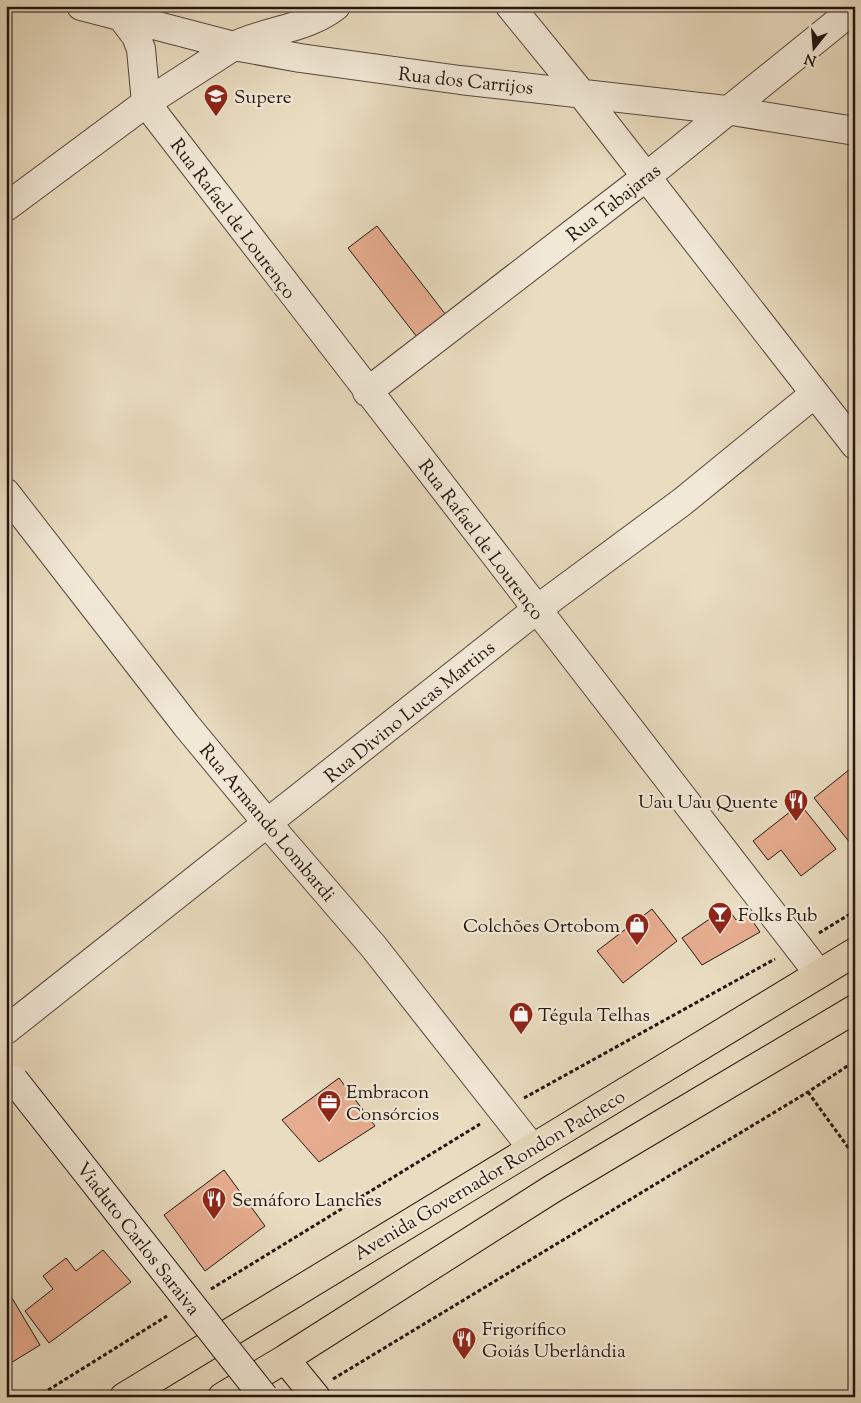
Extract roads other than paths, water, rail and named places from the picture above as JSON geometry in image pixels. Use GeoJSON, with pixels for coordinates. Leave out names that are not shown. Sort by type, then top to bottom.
{"type":"FeatureCollection","features":[{"type":"Feature","properties":{"kind":"main road","name":"Avenida Governador Rondon Pacheco"},"geometry":{"type":"LineString","coordinates":[[124,1397],[855,952]]}},
{"type":"Feature","properties":{"kind":"main road"},"geometry":{"type":"LineString","coordinates":[[222,1397],[552,1189],[855,1009]]}},
{"type":"Feature","properties":{"kind":"main road"},"geometry":{"type":"LineString","coordinates":[[285,1359],[314,1394]]}},
{"type":"Feature","properties":{"kind":"street","name":"Rua dos Carrijos"},"geometry":{"type":"LineString","coordinates":[[81,6],[234,46],[367,69],[726,110],[855,131]]}},
{"type":"Feature","properties":{"kind":"street"},"geometry":{"type":"LineString","coordinates":[[6,207],[146,103],[234,46],[254,37],[311,21],[336,6]]}},
{"type":"Feature","properties":{"kind":"street"},"geometry":{"type":"LineString","coordinates":[[510,6],[581,93],[813,395],[846,417],[855,445]]}},
{"type":"Feature","properties":{"kind":"street","name":"Rua Tabajaras"},"geometry":{"type":"LineString","coordinates":[[367,392],[646,177],[726,110],[855,8]]}},
{"type":"Feature","properties":{"kind":"street"},"geometry":{"type":"LineString","coordinates":[[120,15],[136,36],[141,49],[146,103]]}},
{"type":"Feature","properties":{"kind":"street","name":"Rua Rafael de Lourenço"},"geometry":{"type":"LineString","coordinates":[[146,103],[367,392],[819,974]]}},
{"type":"Feature","properties":{"kind":"street","name":"Rua Divino Lucas Martins"},"geometry":{"type":"LineString","coordinates":[[6,1030],[536,610],[682,502],[813,395]]}},
{"type":"Feature","properties":{"kind":"street","name":"Rua Armando Lombardi"},"geometry":{"type":"LineString","coordinates":[[6,493],[181,718],[268,824],[373,946],[532,1148]]}},
{"type":"Feature","properties":{"kind":"street","name":"Viaduto Carlos Saraiva"},"geometry":{"type":"LineString","coordinates":[[14,1080],[264,1397]]}},
{"type":"Feature","properties":{"kind":"place","name":"Supere"},"geometry":{"type":"Point","coordinates":[216,117]}},
{"type":"Feature","properties":{"kind":"place","name":"Uau Uau Quente"},"geometry":{"type":"Point","coordinates":[796,822]}},
{"type":"Feature","properties":{"kind":"place","name":"Folks Pub"},"geometry":{"type":"Point","coordinates":[720,935]}},
{"type":"Feature","properties":{"kind":"place","name":"Colchões Ortobom"},"geometry":{"type":"Point","coordinates":[637,946]}},
{"type":"Feature","properties":{"kind":"place","name":"Tégula Telhas"},"geometry":{"type":"Point","coordinates":[521,1035]}},
{"type":"Feature","properties":{"kind":"place","name":"Embracon Consórcios"},"geometry":{"type":"Point","coordinates":[329,1123]}},
{"type":"Feature","properties":{"kind":"place","name":"Semáforo Lanches"},"geometry":{"type":"Point","coordinates":[214,1220]}},
{"type":"Feature","properties":{"kind":"place","name":"Frigorífico Goiás Uberlândia"},"geometry":{"type":"Point","coordinates":[464,1360]}}]}
